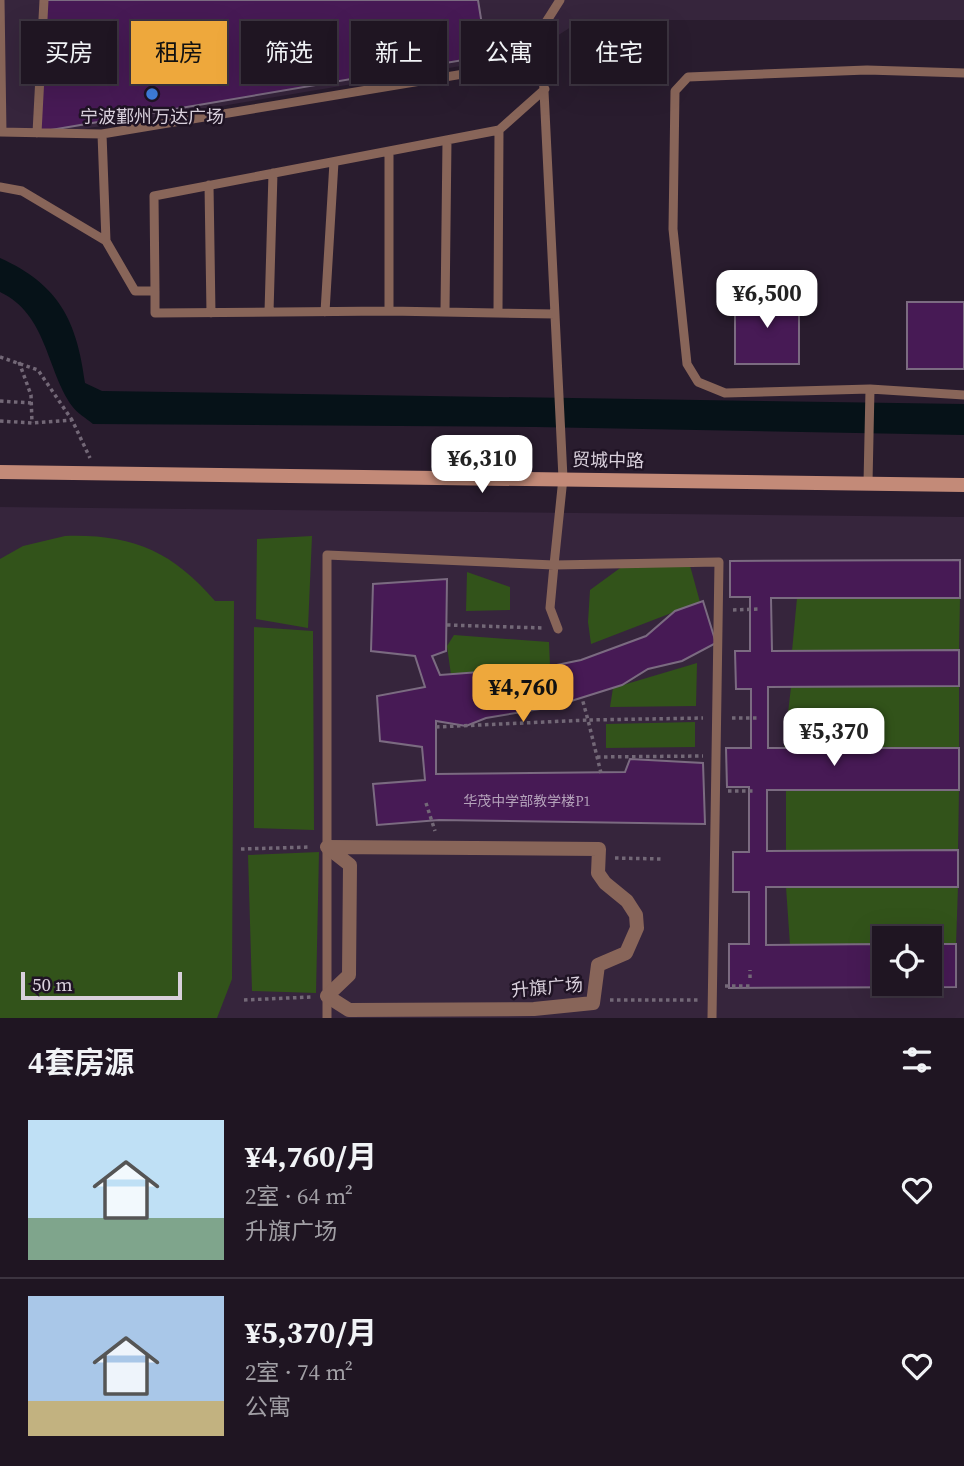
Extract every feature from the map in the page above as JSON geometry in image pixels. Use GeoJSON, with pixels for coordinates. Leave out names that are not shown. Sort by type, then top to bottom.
{"type":"FeatureCollection","features":[{"type":"Feature","properties":{"kind":"main road","name":"贸城中路"},"geometry":{"type":"LineString","coordinates":[[0,472],[964,485]]}},
{"type":"Feature","properties":{"kind":"street"},"geometry":{"type":"LineString","coordinates":[[327,847],[599,849],[599,858]]}},
{"type":"Feature","properties":{"kind":"street"},"geometry":{"type":"LineString","coordinates":[[327,847],[350,865],[349,975],[327,996]]}},
{"type":"Feature","properties":{"kind":"street","name":"升旗广场"},"geometry":{"type":"LineString","coordinates":[[327,996],[349,1010],[534,1009],[593,1003],[598,965],[626,953],[637,928],[636,915],[627,901],[605,883],[598,873],[599,858]]}},
{"type":"Feature","properties":{"kind":"lane"},"geometry":{"type":"LineString","coordinates":[[0,0],[1,132],[102,134],[461,74]]}},
{"type":"Feature","properties":{"kind":"lane"},"geometry":{"type":"LineString","coordinates":[[37,133],[44,0]]}},
{"type":"Feature","properties":{"kind":"lane"},"geometry":{"type":"LineString","coordinates":[[547,21],[560,0]]}},
{"type":"Feature","properties":{"kind":"lane"},"geometry":{"type":"LineString","coordinates":[[964,74],[867,70],[688,77],[674,91],[673,229],[687,364],[698,382],[725,393],[870,389],[964,395]]}},
{"type":"Feature","properties":{"kind":"lane"},"geometry":{"type":"LineString","coordinates":[[544,84],[563,478],[550,608],[558,629]]}},
{"type":"Feature","properties":{"kind":"lane"},"geometry":{"type":"LineString","coordinates":[[545,89],[499,130],[154,196],[155,313],[445,311],[555,314]]}},
{"type":"Feature","properties":{"kind":"lane"},"geometry":{"type":"LineString","coordinates":[[498,312],[499,130]]}},
{"type":"Feature","properties":{"kind":"lane"},"geometry":{"type":"LineString","coordinates":[[102,134],[106,241],[135,290],[155,291]]}},
{"type":"Feature","properties":{"kind":"lane"},"geometry":{"type":"LineString","coordinates":[[445,311],[447,140]]}},
{"type":"Feature","properties":{"kind":"lane"},"geometry":{"type":"LineString","coordinates":[[389,151],[389,311]]}},
{"type":"Feature","properties":{"kind":"lane"},"geometry":{"type":"LineString","coordinates":[[325,312],[334,162]]}},
{"type":"Feature","properties":{"kind":"lane"},"geometry":{"type":"LineString","coordinates":[[269,312],[273,173]]}},
{"type":"Feature","properties":{"kind":"lane"},"geometry":{"type":"LineString","coordinates":[[209,185],[211,313]]}},
{"type":"Feature","properties":{"kind":"lane"},"geometry":{"type":"LineString","coordinates":[[0,187],[22,191],[106,241]]}},
{"type":"Feature","properties":{"kind":"lane"},"geometry":{"type":"LineString","coordinates":[[868,483],[870,389]]}},
{"type":"Feature","properties":{"kind":"lane"},"geometry":{"type":"LineString","coordinates":[[327,1018],[327,555],[554,565],[719,562],[716,611],[712,1018]]}},
{"type":"Feature","properties":{"kind":"path"},"geometry":{"type":"LineString","coordinates":[[0,357],[38,370],[72,420],[99,475]]}},
{"type":"Feature","properties":{"kind":"path"},"geometry":{"type":"LineString","coordinates":[[19,362],[31,403],[32,423]]}},
{"type":"Feature","properties":{"kind":"path"},"geometry":{"type":"LineString","coordinates":[[0,401],[31,403]]}},
{"type":"Feature","properties":{"kind":"path"},"geometry":{"type":"LineString","coordinates":[[0,421],[32,423],[72,420]]}},
{"type":"Feature","properties":{"kind":"path"},"geometry":{"type":"LineString","coordinates":[[716,611],[760,609]]}},
{"type":"Feature","properties":{"kind":"path"},"geometry":{"type":"LineString","coordinates":[[447,625],[558,629]]}},
{"type":"Feature","properties":{"kind":"path"},"geometry":{"type":"LineString","coordinates":[[582,698],[600,773]]}},
{"type":"Feature","properties":{"kind":"path"},"geometry":{"type":"LineString","coordinates":[[436,727],[588,720],[757,718]]}},
{"type":"Feature","properties":{"kind":"path"},"geometry":{"type":"LineString","coordinates":[[597,757],[716,756]]}},
{"type":"Feature","properties":{"kind":"path"},"geometry":{"type":"LineString","coordinates":[[716,792],[755,790]]}},
{"type":"Feature","properties":{"kind":"path"},"geometry":{"type":"LineString","coordinates":[[426,803],[440,848]]}},
{"type":"Feature","properties":{"kind":"path"},"geometry":{"type":"LineString","coordinates":[[241,849],[327,847]]}},
{"type":"Feature","properties":{"kind":"path"},"geometry":{"type":"LineString","coordinates":[[599,858],[662,859]]}},
{"type":"Feature","properties":{"kind":"path"},"geometry":{"type":"LineString","coordinates":[[750,970],[750,978]]}},
{"type":"Feature","properties":{"kind":"path"},"geometry":{"type":"LineString","coordinates":[[713,986],[750,986]]}},
{"type":"Feature","properties":{"kind":"path"},"geometry":{"type":"LineString","coordinates":[[244,1000],[327,996]]}},
{"type":"Feature","properties":{"kind":"path"},"geometry":{"type":"LineString","coordinates":[[593,1003],[618,999],[712,1001]]}},
{"type":"Feature","properties":{"kind":"shaded area"},"geometry":{"type":"Polygon","coordinates":[[[0,0],[964,0],[964,20],[582,20],[571,21],[571,27],[557,36],[557,21],[461,21],[461,66],[447,68],[447,21],[351,21],[353,84],[71,131],[0,130],[0,0]]]}},
{"type":"Feature","properties":{"kind":"shaded area"},"geometry":{"type":"Polygon","coordinates":[[[0,258],[21,269],[51,293],[62,308],[77,342],[85,383],[102,391],[964,404],[964,435],[536,427],[93,424],[72,406],[63,391],[37,328],[16,302],[0,292],[0,258]]]}},
{"type":"Feature","properties":{"kind":"shaded area"},"geometry":{"type":"Polygon","coordinates":[[[0,507],[964,517],[964,1018],[0,1018],[0,507]]]}},
{"type":"Feature","properties":{"kind":"green space"},"geometry":{"type":"Polygon","coordinates":[[[65,536],[89,536],[130,542],[166,557],[199,583],[215,601],[234,601],[232,979],[217,1018],[0,1018],[0,559],[23,546],[65,536]]]}},
{"type":"Feature","properties":{"kind":"green space"},"geometry":{"type":"Polygon","coordinates":[[[312,536],[308,628],[256,619],[257,539],[312,536]]]}},
{"type":"Feature","properties":{"kind":"green space"},"geometry":{"type":"Polygon","coordinates":[[[689,562],[700,602],[591,644],[588,622],[590,590],[627,563],[689,562]]]}},
{"type":"Feature","properties":{"kind":"green space"},"geometry":{"type":"Polygon","coordinates":[[[467,572],[510,587],[510,610],[466,611],[467,572]]]}},
{"type":"Feature","properties":{"kind":"green space"},"geometry":{"type":"Polygon","coordinates":[[[797,598],[960,598],[959,650],[792,651],[797,598]]]}},
{"type":"Feature","properties":{"kind":"green space"},"geometry":{"type":"Polygon","coordinates":[[[254,627],[313,631],[314,830],[254,828],[254,627]]]}},
{"type":"Feature","properties":{"kind":"green space"},"geometry":{"type":"Polygon","coordinates":[[[454,635],[549,642],[550,666],[451,675],[447,646],[454,635]]]}},
{"type":"Feature","properties":{"kind":"green space"},"geometry":{"type":"Polygon","coordinates":[[[697,663],[696,706],[610,707],[613,688],[697,663]]]}},
{"type":"Feature","properties":{"kind":"green space"},"geometry":{"type":"Polygon","coordinates":[[[959,686],[959,748],[784,748],[791,687],[959,686]]]}},
{"type":"Feature","properties":{"kind":"green space"},"geometry":{"type":"Polygon","coordinates":[[[695,722],[695,747],[606,748],[606,724],[695,722]]]}},
{"type":"Feature","properties":{"kind":"green space"},"geometry":{"type":"Polygon","coordinates":[[[786,790],[959,790],[958,850],[786,851],[786,790]]]}},
{"type":"Feature","properties":{"kind":"green space"},"geometry":{"type":"Polygon","coordinates":[[[319,852],[316,993],[252,991],[248,855],[319,852]]]}},
{"type":"Feature","properties":{"kind":"green space"},"geometry":{"type":"Polygon","coordinates":[[[786,887],[958,887],[956,944],[942,944],[942,926],[872,926],[872,944],[790,945],[786,887]]]}},
{"type":"Feature","properties":{"kind":"building"},"geometry":{"type":"Polygon","coordinates":[[[46,0],[478,0],[481,21],[461,21],[461,60],[447,63],[447,21],[351,21],[351,79],[337,81],[337,21],[241,21],[241,84],[322,84],[39,132],[42,84],[117,84],[117,21],[45,21],[46,0]]]}},
{"type":"Feature","properties":{"kind":"building"},"geometry":{"type":"Polygon","coordinates":[[[735,297],[799,297],[799,364],[735,364],[735,297]]]}},
{"type":"Feature","properties":{"kind":"building"},"geometry":{"type":"Polygon","coordinates":[[[907,302],[964,302],[964,369],[907,369],[907,302]]]}},
{"type":"Feature","properties":{"kind":"building"},"geometry":{"type":"Polygon","coordinates":[[[960,560],[960,598],[771,598],[772,651],[959,650],[959,686],[768,687],[768,748],[959,748],[959,790],[767,790],[767,851],[958,850],[958,887],[766,887],[766,945],[872,944],[872,987],[729,988],[729,944],[749,944],[749,892],[733,892],[733,852],[749,852],[749,787],[727,787],[726,748],[751,748],[751,689],[736,689],[735,651],[750,651],[750,597],[730,597],[730,561],[960,560]]]}},
{"type":"Feature","properties":{"kind":"building"},"geometry":{"type":"Polygon","coordinates":[[[447,579],[446,651],[432,656],[440,675],[547,667],[581,660],[646,636],[675,611],[703,601],[716,643],[682,661],[648,669],[622,685],[552,707],[486,718],[466,726],[436,721],[436,774],[625,772],[630,759],[703,763],[705,824],[439,820],[377,825],[373,784],[425,780],[422,747],[380,741],[377,696],[425,687],[415,656],[371,651],[373,584],[447,579]]]}},
{"type":"Feature","properties":{"kind":"building"},"geometry":{"type":"Polygon","coordinates":[[[942,944],[956,944],[956,987],[942,987],[942,944]]]}},
{"type":"Feature","properties":{"kind":"place","name":"宁波鄞州万达广场"},"geometry":{"type":"Point","coordinates":[152,94]}}]}
